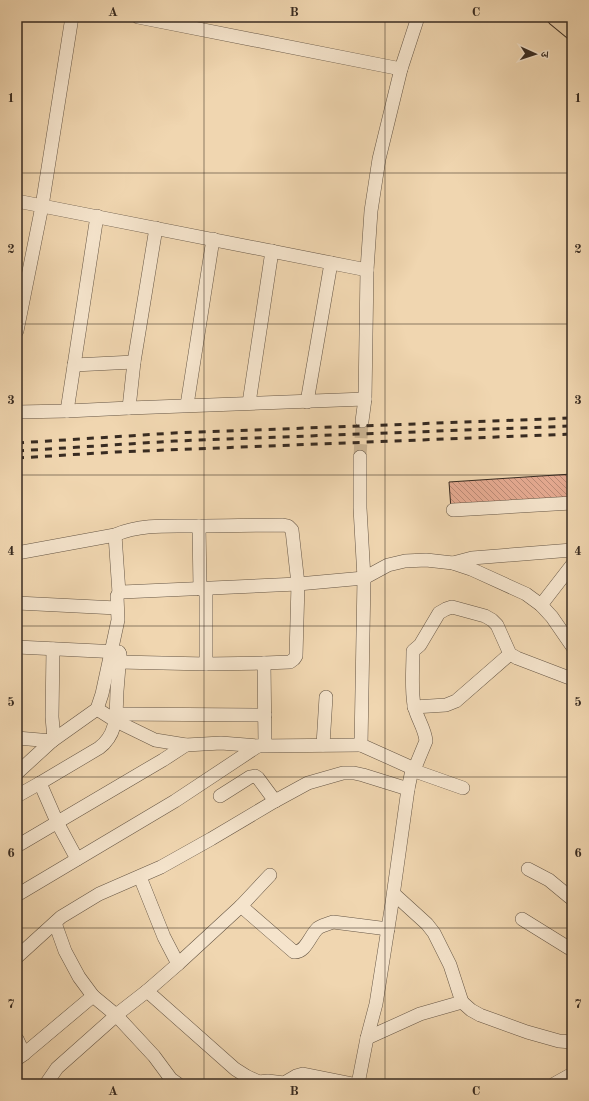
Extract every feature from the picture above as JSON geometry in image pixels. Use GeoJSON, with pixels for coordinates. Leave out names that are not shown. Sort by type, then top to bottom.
{"type":"FeatureCollection","features":[{"type":"Feature","properties":{"kind":"main road"},"geometry":{"type":"LineString","coordinates":[[555,17],[572,31]]}},
{"type":"Feature","properties":{"kind":"street"},"geometry":{"type":"LineString","coordinates":[[17,331],[42,206],[72,17]]}},
{"type":"Feature","properties":{"kind":"street"},"geometry":{"type":"LineString","coordinates":[[138,17],[401,69]]}},
{"type":"Feature","properties":{"kind":"street"},"geometry":{"type":"LineString","coordinates":[[362,421],[364,399],[367,270],[375,185],[379,159],[401,69],[418,17]]}},
{"type":"Feature","properties":{"kind":"street"},"geometry":{"type":"LineString","coordinates":[[17,201],[367,270]]}},
{"type":"Feature","properties":{"kind":"street"},"geometry":{"type":"LineString","coordinates":[[68,411],[97,216]]}},
{"type":"Feature","properties":{"kind":"street"},"geometry":{"type":"LineString","coordinates":[[129,408],[134,362],[156,228]]}},
{"type":"Feature","properties":{"kind":"street"},"geometry":{"type":"LineString","coordinates":[[187,406],[213,239]]}},
{"type":"Feature","properties":{"kind":"street"},"geometry":{"type":"LineString","coordinates":[[249,403],[272,251]]}},
{"type":"Feature","properties":{"kind":"street"},"geometry":{"type":"LineString","coordinates":[[307,402],[331,263]]}},
{"type":"Feature","properties":{"kind":"street"},"geometry":{"type":"LineString","coordinates":[[74,365],[134,362]]}},
{"type":"Feature","properties":{"kind":"street"},"geometry":{"type":"LineString","coordinates":[[17,412],[364,399]]}},
{"type":"Feature","properties":{"kind":"street"},"geometry":{"type":"LineString","coordinates":[[360,457],[360,508],[364,578],[361,745]]}},
{"type":"Feature","properties":{"kind":"street"},"geometry":{"type":"LineString","coordinates":[[453,510],[572,504]]}},
{"type":"Feature","properties":{"kind":"street"},"geometry":{"type":"LineString","coordinates":[[17,553],[115,535],[134,528],[164,526],[283,525],[288,526],[292,530],[298,584],[296,656],[290,662],[206,664],[53,649],[17,647]]}},
{"type":"Feature","properties":{"kind":"street"},"geometry":{"type":"LineString","coordinates":[[199,526],[206,664]]}},
{"type":"Feature","properties":{"kind":"street"},"geometry":{"type":"LineString","coordinates":[[17,796],[99,748],[110,736],[116,717],[117,596],[119,593],[115,535]]}},
{"type":"Feature","properties":{"kind":"street"},"geometry":{"type":"LineString","coordinates":[[453,563],[472,558],[572,550]]}},
{"type":"Feature","properties":{"kind":"street"},"geometry":{"type":"LineString","coordinates":[[119,593],[126,591],[298,584],[364,578],[388,565],[405,561],[426,560],[453,563],[471,569],[526,594],[541,604],[572,646]]}},
{"type":"Feature","properties":{"kind":"street"},"geometry":{"type":"LineString","coordinates":[[541,604],[572,566]]}},
{"type":"Feature","properties":{"kind":"street"},"geometry":{"type":"LineString","coordinates":[[17,603],[118,614]]}},
{"type":"Feature","properties":{"kind":"street"},"geometry":{"type":"LineString","coordinates":[[358,1084],[367,1038],[376,1004],[394,894],[408,789],[413,770],[426,741],[426,735],[414,707],[413,651],[420,645],[439,613],[452,607],[485,616],[492,620],[497,625],[510,654],[572,679]]}},
{"type":"Feature","properties":{"kind":"street"},"geometry":{"type":"LineString","coordinates":[[53,649],[53,740]]}},
{"type":"Feature","properties":{"kind":"street"},"geometry":{"type":"LineString","coordinates":[[414,707],[446,706],[451,704],[510,654]]}},
{"type":"Feature","properties":{"kind":"street"},"geometry":{"type":"LineString","coordinates":[[17,773],[53,740],[97,709],[117,655]]}},
{"type":"Feature","properties":{"kind":"street"},"geometry":{"type":"LineString","coordinates":[[262,745],[265,715],[264,663]]}},
{"type":"Feature","properties":{"kind":"street"},"geometry":{"type":"LineString","coordinates":[[323,745],[326,697]]}},
{"type":"Feature","properties":{"kind":"street"},"geometry":{"type":"LineString","coordinates":[[97,709],[116,717],[155,740],[186,745],[221,743],[262,745],[361,745],[410,767],[413,770],[463,788]]}},
{"type":"Feature","properties":{"kind":"street"},"geometry":{"type":"LineString","coordinates":[[116,717],[265,715]]}},
{"type":"Feature","properties":{"kind":"street"},"geometry":{"type":"LineString","coordinates":[[17,738],[53,740]]}},
{"type":"Feature","properties":{"kind":"street"},"geometry":{"type":"LineString","coordinates":[[17,846],[186,745]]}},
{"type":"Feature","properties":{"kind":"street"},"geometry":{"type":"LineString","coordinates":[[17,894],[175,801],[262,745]]}},
{"type":"Feature","properties":{"kind":"street"},"geometry":{"type":"LineString","coordinates":[[17,957],[61,917],[99,894],[161,867],[308,783],[343,772],[364,775],[408,789]]}},
{"type":"Feature","properties":{"kind":"street"},"geometry":{"type":"LineString","coordinates":[[220,796],[250,777],[255,776],[275,801]]}},
{"type":"Feature","properties":{"kind":"street"},"geometry":{"type":"LineString","coordinates":[[40,783],[57,822],[77,859]]}},
{"type":"Feature","properties":{"kind":"street"},"geometry":{"type":"LineString","coordinates":[[528,869],[549,880],[572,898]]}},
{"type":"Feature","properties":{"kind":"street"},"geometry":{"type":"LineString","coordinates":[[46,1084],[57,1068],[116,1015],[178,964],[241,906],[270,875]]}},
{"type":"Feature","properties":{"kind":"street"},"geometry":{"type":"LineString","coordinates":[[140,877],[164,937],[178,964]]}},
{"type":"Feature","properties":{"kind":"street"},"geometry":{"type":"LineString","coordinates":[[394,894],[427,924],[434,933],[450,966],[462,1002],[471,1010],[480,1015],[526,1032],[559,1041],[572,1042]]}},
{"type":"Feature","properties":{"kind":"street"},"geometry":{"type":"LineString","coordinates":[[241,906],[294,952],[301,950],[317,929],[324,924],[333,922],[388,929]]}},
{"type":"Feature","properties":{"kind":"street"},"geometry":{"type":"LineString","coordinates":[[522,919],[572,950]]}},
{"type":"Feature","properties":{"kind":"street"},"geometry":{"type":"LineString","coordinates":[[54,923],[68,958],[79,977],[93,996],[116,1015],[154,1056],[171,1079],[178,1084]]}},
{"type":"Feature","properties":{"kind":"street"},"geometry":{"type":"LineString","coordinates":[[147,991],[235,1069],[256,1083],[284,1083],[303,1074],[353,1084]]}},
{"type":"Feature","properties":{"kind":"street"},"geometry":{"type":"LineString","coordinates":[[17,1039],[21,1057],[93,996]]}},
{"type":"Feature","properties":{"kind":"street"},"geometry":{"type":"LineString","coordinates":[[367,1038],[420,1014],[462,1002]]}},
{"type":"Feature","properties":{"kind":"street"},"geometry":{"type":"LineString","coordinates":[[554,1084],[572,1074]]}},
{"type":"Feature","properties":{"kind":"building"},"geometry":{"type":"Polygon","coordinates":[[[572,474],[572,501],[451,509],[449,482],[572,474]]]}},
{"type":"Feature","properties":{"kind":"tunnel"},"geometry":{"type":"LineString","coordinates":[[360,457],[362,421]]}},
{"type":"Feature","properties":{"kind":"railway"},"geometry":{"type":"LineString","coordinates":[[17,443],[174,433],[572,418]]}},
{"type":"Feature","properties":{"kind":"railway"},"geometry":{"type":"LineString","coordinates":[[17,451],[175,441],[572,426]]}},
{"type":"Feature","properties":{"kind":"railway"},"geometry":{"type":"LineString","coordinates":[[17,458],[116,452],[572,434]]}}]}
